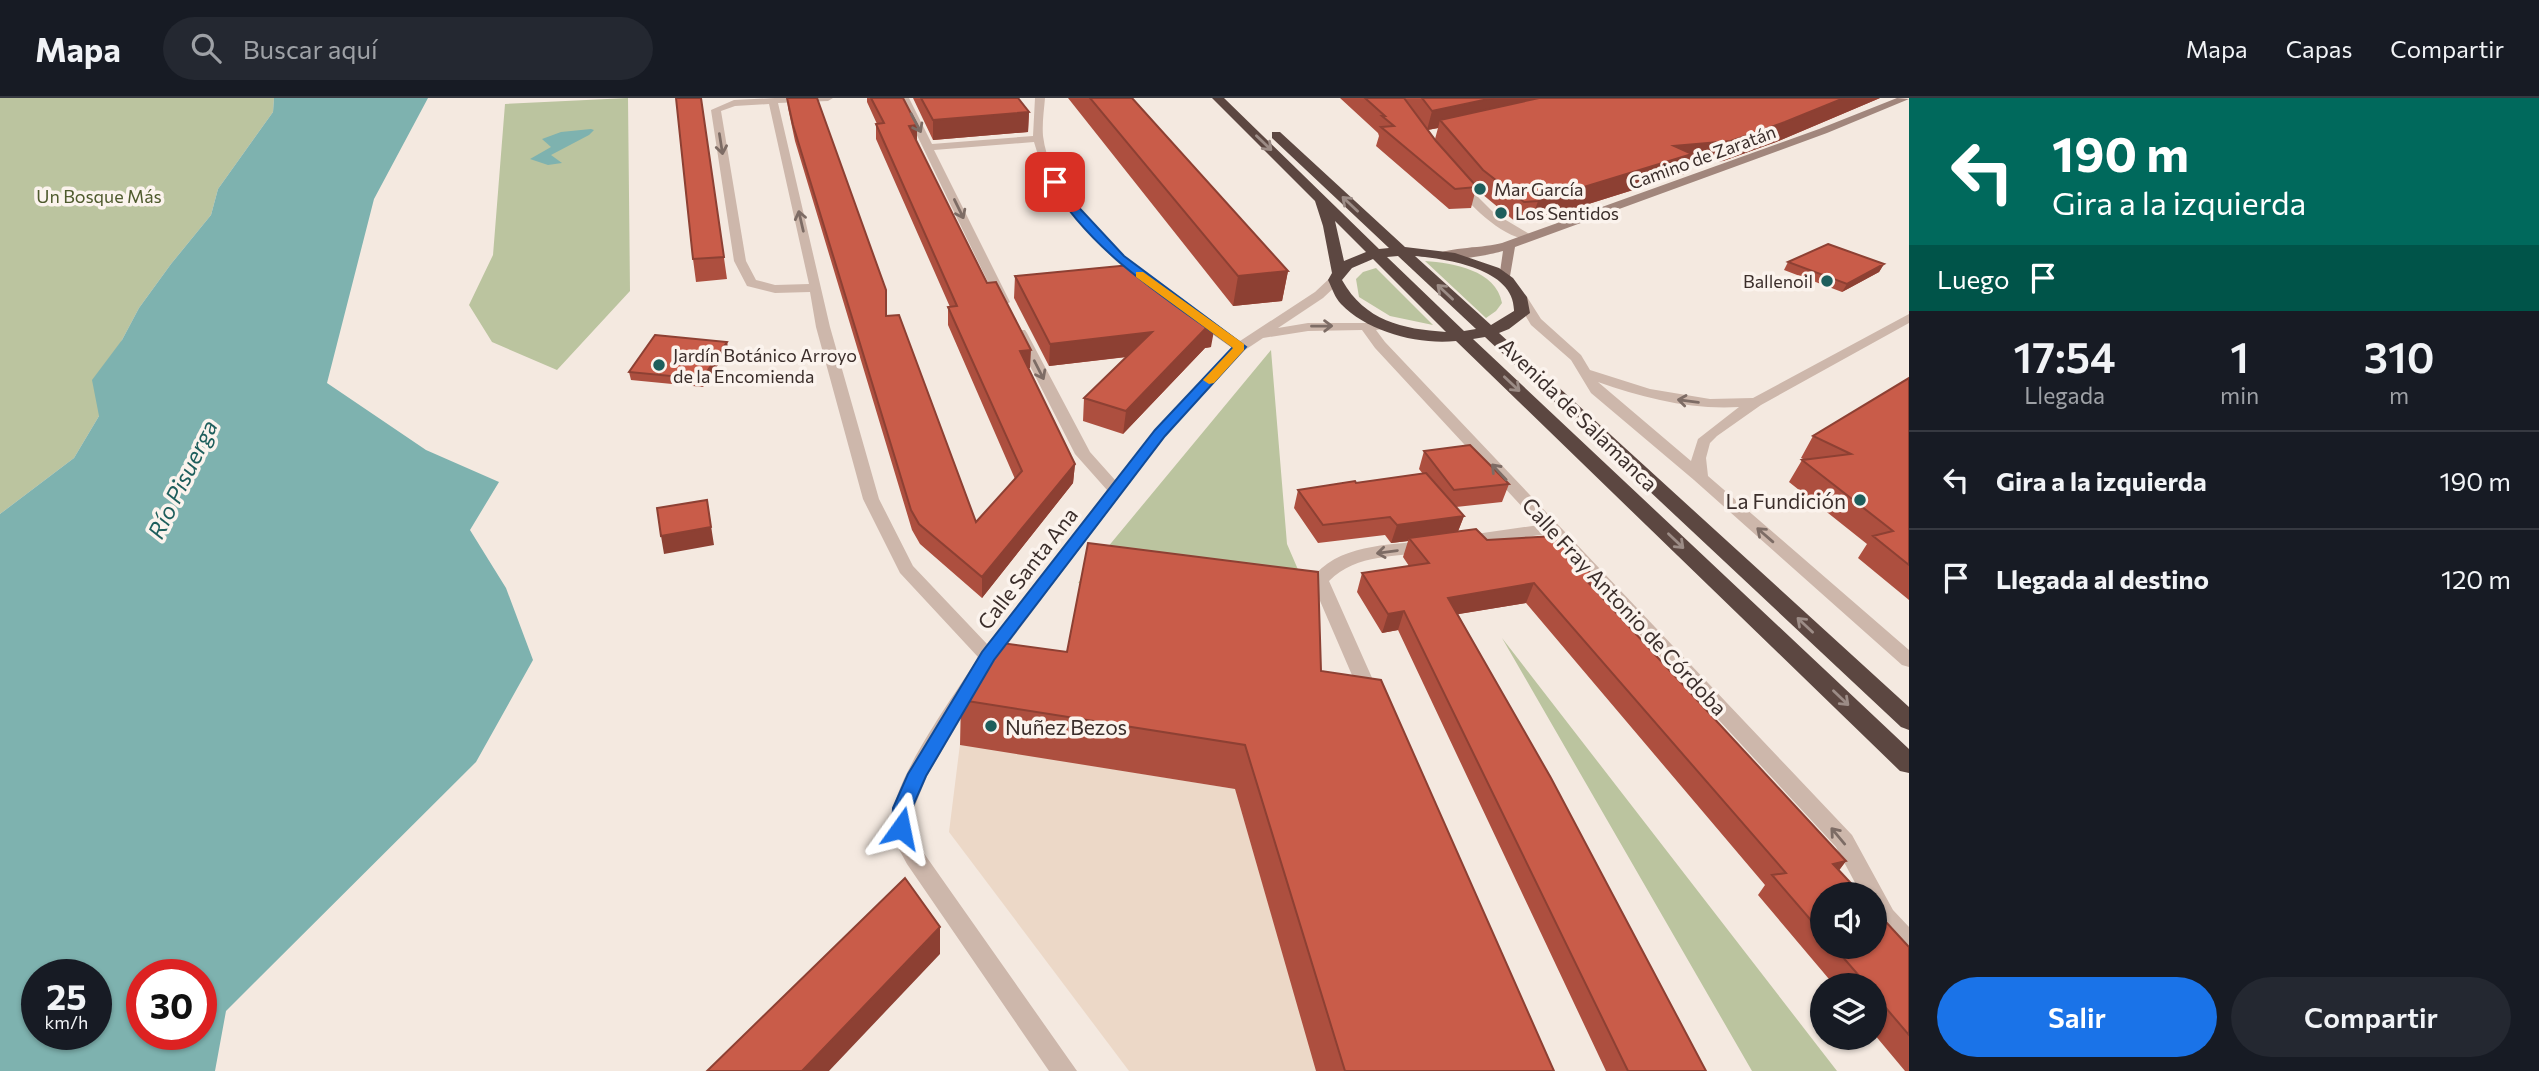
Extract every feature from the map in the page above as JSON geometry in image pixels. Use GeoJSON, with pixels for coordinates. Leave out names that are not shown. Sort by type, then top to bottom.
{"type":"FeatureCollection","features":[{"type":"Feature","properties":{"kind":"highway","name":"Avenida de Salamanca"},"geometry":{"type":"LineString","coordinates":[[1218,98],[1462,337],[1909,764]]}},
{"type":"Feature","properties":{"kind":"highway","name":"Avenida de Salamanca"},"geometry":{"type":"LineString","coordinates":[[1236,98],[1909,721]]}},
{"type":"Feature","properties":{"kind":"highway"},"geometry":{"type":"LineString","coordinates":[[1319,196],[1330,226],[1338,293],[1359,312],[1386,326],[1431,335],[1462,337],[1490,334],[1512,324],[1522,313],[1522,300],[1505,279],[1478,265],[1442,255],[1401,251],[1376,253],[1357,258],[1342,267],[1337,276]]}},
{"type":"Feature","properties":{"kind":"highway"},"geometry":{"type":"LineString","coordinates":[[1380,231],[1422,252]]}},
{"type":"Feature","properties":{"kind":"street"},"geometry":{"type":"LineString","coordinates":[[816,288],[775,289],[751,283],[740,261],[716,110],[734,103],[828,98]]}},
{"type":"Feature","properties":{"kind":"street"},"geometry":{"type":"LineString","coordinates":[[904,98],[1003,287],[1012,318],[1083,454],[1116,490]]}},
{"type":"Feature","properties":{"kind":"street"},"geometry":{"type":"LineString","coordinates":[[1040,98],[1038,139],[1045,165],[1066,200],[1137,273],[1240,347]]}},
{"type":"Feature","properties":{"kind":"street","name":"Camino de Zaratán"},"geometry":{"type":"LineString","coordinates":[[1442,255],[1486,252],[1509,247],[1527,237],[1823,131],[1905,98]]}},
{"type":"Feature","properties":{"kind":"street"},"geometry":{"type":"LineString","coordinates":[[773,101],[823,327],[871,499],[906,569],[988,656]]}},
{"type":"Feature","properties":{"kind":"street"},"geometry":{"type":"LineString","coordinates":[[929,147],[1038,139]]}},
{"type":"Feature","properties":{"kind":"street"},"geometry":{"type":"LineString","coordinates":[[1452,174],[1466,194],[1506,228],[1527,237]]}},
{"type":"Feature","properties":{"kind":"street"},"geometry":{"type":"LineString","coordinates":[[1505,279],[1509,247]]}},
{"type":"Feature","properties":{"kind":"street"},"geometry":{"type":"LineString","coordinates":[[1114,275],[1137,273]]}},
{"type":"Feature","properties":{"kind":"street","name":"Calle Santa Ana"},"geometry":{"type":"LineString","coordinates":[[1063,1071],[915,858],[901,828],[902,808],[917,774],[988,656],[1160,433],[1240,347],[1319,295],[1337,276]]}},
{"type":"Feature","properties":{"kind":"street","name":"Avenida de Salamanca"},"geometry":{"type":"LineString","coordinates":[[1522,300],[1536,321],[1576,358],[1596,390],[1909,660]]}},
{"type":"Feature","properties":{"kind":"street"},"geometry":{"type":"LineString","coordinates":[[1700,477],[1698,458],[1703,442],[1756,402],[1909,318]]}},
{"type":"Feature","properties":{"kind":"street","name":"Calle Fray Antonio de Córdoba"},"geometry":{"type":"LineString","coordinates":[[1366,326],[1380,345],[1844,841],[1866,882]]}},
{"type":"Feature","properties":{"kind":"street","name":"Calle Santa Ana"},"geometry":{"type":"LineString","coordinates":[[1258,335],[1308,327],[1386,326]]}},
{"type":"Feature","properties":{"kind":"street"},"geometry":{"type":"LineString","coordinates":[[1586,373],[1662,398],[1722,405],[1756,402]]}},
{"type":"Feature","properties":{"kind":"street"},"geometry":{"type":"LineString","coordinates":[[1382,722],[1320,580],[1332,565],[1356,556],[1552,528]]}},
{"type":"Feature","properties":{"kind":"street","name":"Calle Fray Antonio de Córdoba"},"geometry":{"type":"LineString","coordinates":[[1887,919],[1909,943]]}},
{"type":"Feature","properties":{"kind":"green space","name":"Un Bosque Más"},"geometry":{"type":"Polygon","coordinates":[[[0,98],[274,98],[273,112],[218,189],[211,215],[139,308],[122,340],[99,416],[74,458],[0,514],[0,98]]]}},
{"type":"Feature","properties":{"kind":"green space"},"geometry":{"type":"Polygon","coordinates":[[[628,98],[630,291],[557,370],[492,342],[469,305],[493,255],[505,104],[628,98]]]}},
{"type":"Feature","properties":{"kind":"green space"},"geometry":{"type":"Polygon","coordinates":[[[1425,261],[1472,270],[1491,283],[1502,303],[1486,318],[1425,261]]]}},
{"type":"Feature","properties":{"kind":"green space"},"geometry":{"type":"Polygon","coordinates":[[[1376,268],[1433,325],[1390,316],[1359,297],[1356,279],[1363,272],[1376,268]]]}},
{"type":"Feature","properties":{"kind":"green space"},"geometry":{"type":"Polygon","coordinates":[[[1271,350],[1287,544],[1318,616],[1078,583],[1271,350]]]}},
{"type":"Feature","properties":{"kind":"green space"},"geometry":{"type":"Polygon","coordinates":[[[1502,638],[1810,1036],[1810,1050],[1821,1050],[1837,1071],[1752,1071],[1502,638]]]}},
{"type":"Feature","properties":{"kind":"shaded area"},"geometry":{"type":"Polygon","coordinates":[[[960,744],[1235,789],[1317,1071],[1129,1071],[949,832],[960,744]]]}},
{"type":"Feature","properties":{"kind":"water","name":"Río Pisuerga"},"geometry":{"type":"Polygon","coordinates":[[[274,98],[428,98],[374,199],[327,383],[426,450],[499,482],[470,530],[506,588],[533,660],[476,762],[226,1011],[215,1071],[0,1071],[0,514],[74,458],[99,416],[92,380],[122,340],[139,308],[211,215],[218,189],[273,112],[274,98]]]}},
{"type":"Feature","properties":{"kind":"water"},"geometry":{"type":"Polygon","coordinates":[[[594,130],[589,135],[551,155],[562,163],[548,165],[530,159],[551,147],[542,139],[561,132],[594,130]]]}},
{"type":"Feature","properties":{"kind":"building"},"geometry":{"type":"Polygon","coordinates":[[[676,98],[701,98],[724,257],[693,259],[676,98]]]}},
{"type":"Feature","properties":{"kind":"building"},"geometry":{"type":"Polygon","coordinates":[[[787,98],[817,98],[886,290],[886,316],[899,315],[976,522],[1022,471],[948,307],[957,306],[876,124],[884,123],[871,98],[903,98],[917,125],[909,126],[987,283],[996,282],[1031,350],[1020,351],[1075,464],[982,577],[919,524],[911,510],[787,98]]]}},
{"type":"Feature","properties":{"kind":"building"},"geometry":{"type":"Polygon","coordinates":[[[921,98],[1018,98],[1029,112],[933,120],[921,98]]]}},
{"type":"Feature","properties":{"kind":"building"},"geometry":{"type":"Polygon","coordinates":[[[1090,98],[1132,98],[1288,271],[1238,276],[1090,98]]]}},
{"type":"Feature","properties":{"kind":"building"},"geometry":{"type":"Polygon","coordinates":[[[1365,98],[1404,98],[1436,141],[1477,187],[1455,189],[1381,127],[1394,126],[1365,98]]]}},
{"type":"Feature","properties":{"kind":"building"},"geometry":{"type":"Polygon","coordinates":[[[1422,98],[1493,98],[1432,111],[1422,98]]]}},
{"type":"Feature","properties":{"kind":"building"},"geometry":{"type":"Polygon","coordinates":[[[1539,98],[1844,98],[1731,141],[1674,146],[1692,154],[1538,201],[1524,202],[1483,170],[1440,120],[1539,98]]]}},
{"type":"Feature","properties":{"kind":"building"},"geometry":{"type":"Polygon","coordinates":[[[1828,244],[1884,264],[1847,284],[1788,262],[1828,244]]]}},
{"type":"Feature","properties":{"kind":"building"},"geometry":{"type":"Polygon","coordinates":[[[1130,265],[1146,283],[1152,281],[1215,325],[1208,326],[1126,411],[1084,398],[1152,332],[1050,344],[1015,276],[1130,265]]]}},
{"type":"Feature","properties":{"kind":"building"},"geometry":{"type":"Polygon","coordinates":[[[655,335],[727,342],[702,379],[629,372],[655,335]]]}},
{"type":"Feature","properties":{"kind":"building"},"geometry":{"type":"Polygon","coordinates":[[[1909,378],[1909,565],[1873,536],[1893,531],[1802,460],[1851,454],[1813,436],[1909,378]]]}},
{"type":"Feature","properties":{"kind":"building"},"geometry":{"type":"Polygon","coordinates":[[[1470,445],[1509,484],[1454,490],[1424,451],[1470,445]]]}},
{"type":"Feature","properties":{"kind":"building"},"geometry":{"type":"Polygon","coordinates":[[[1426,473],[1464,516],[1397,525],[1390,517],[1323,525],[1298,490],[1355,481],[1426,473]]]}},
{"type":"Feature","properties":{"kind":"building"},"geometry":{"type":"Polygon","coordinates":[[[707,500],[711,527],[661,536],[657,508],[707,500]]]}},
{"type":"Feature","properties":{"kind":"building"},"geometry":{"type":"Polygon","coordinates":[[[1476,529],[1487,540],[1556,536],[1595,578],[1585,579],[1846,861],[1833,864],[1850,882],[1810,882],[1810,919],[1772,875],[1786,873],[1534,583],[1448,598],[1551,778],[1706,1071],[1628,1071],[1404,611],[1388,614],[1362,573],[1429,563],[1409,538],[1476,529]]]}},
{"type":"Feature","properties":{"kind":"building"},"geometry":{"type":"Polygon","coordinates":[[[1088,543],[1318,572],[1321,671],[1381,680],[1554,1071],[1345,1071],[1245,745],[961,700],[1002,643],[1067,652],[1088,543]]]}},
{"type":"Feature","properties":{"kind":"building"},"geometry":{"type":"Polygon","coordinates":[[[905,878],[940,927],[802,1071],[707,1071],[905,878]]]}},
{"type":"Feature","properties":{"kind":"building"},"geometry":{"type":"Polygon","coordinates":[[[1887,923],[1909,947],[1909,1035],[1887,1009],[1887,973],[1857,973],[1844,959],[1887,959],[1887,923]]]}},
{"type":"Feature","properties":{"kind":"slow traffic"},"geometry":{"type":"LineString","coordinates":[[1140,275],[1240,347],[1209,380]]}},
{"type":"Feature","properties":{"kind":"place","name":"Mar García"},"geometry":{"type":"Point","coordinates":[1480,189]}},
{"type":"Feature","properties":{"kind":"place","name":"Los Sentidos"},"geometry":{"type":"Point","coordinates":[1501,213]}},
{"type":"Feature","properties":{"kind":"place","name":"Ballenoil"},"geometry":{"type":"Point","coordinates":[1827,281]}},
{"type":"Feature","properties":{"kind":"place","name":"Jardín Botánico Arroyo de la Encomienda"},"geometry":{"type":"Point","coordinates":[659,365]}},
{"type":"Feature","properties":{"kind":"place","name":"La Fundición"},"geometry":{"type":"Point","coordinates":[1860,500]}},
{"type":"Feature","properties":{"kind":"place","name":"Nuñez Bezos"},"geometry":{"type":"Point","coordinates":[991,726]}},
{"type":"Feature","properties":{"kind":"route"},"geometry":{"type":"LineString","coordinates":[[901,828],[902,808],[917,774],[988,656],[1160,433],[1240,347],[1121,259],[1066,200],[1055,182]]}}]}
